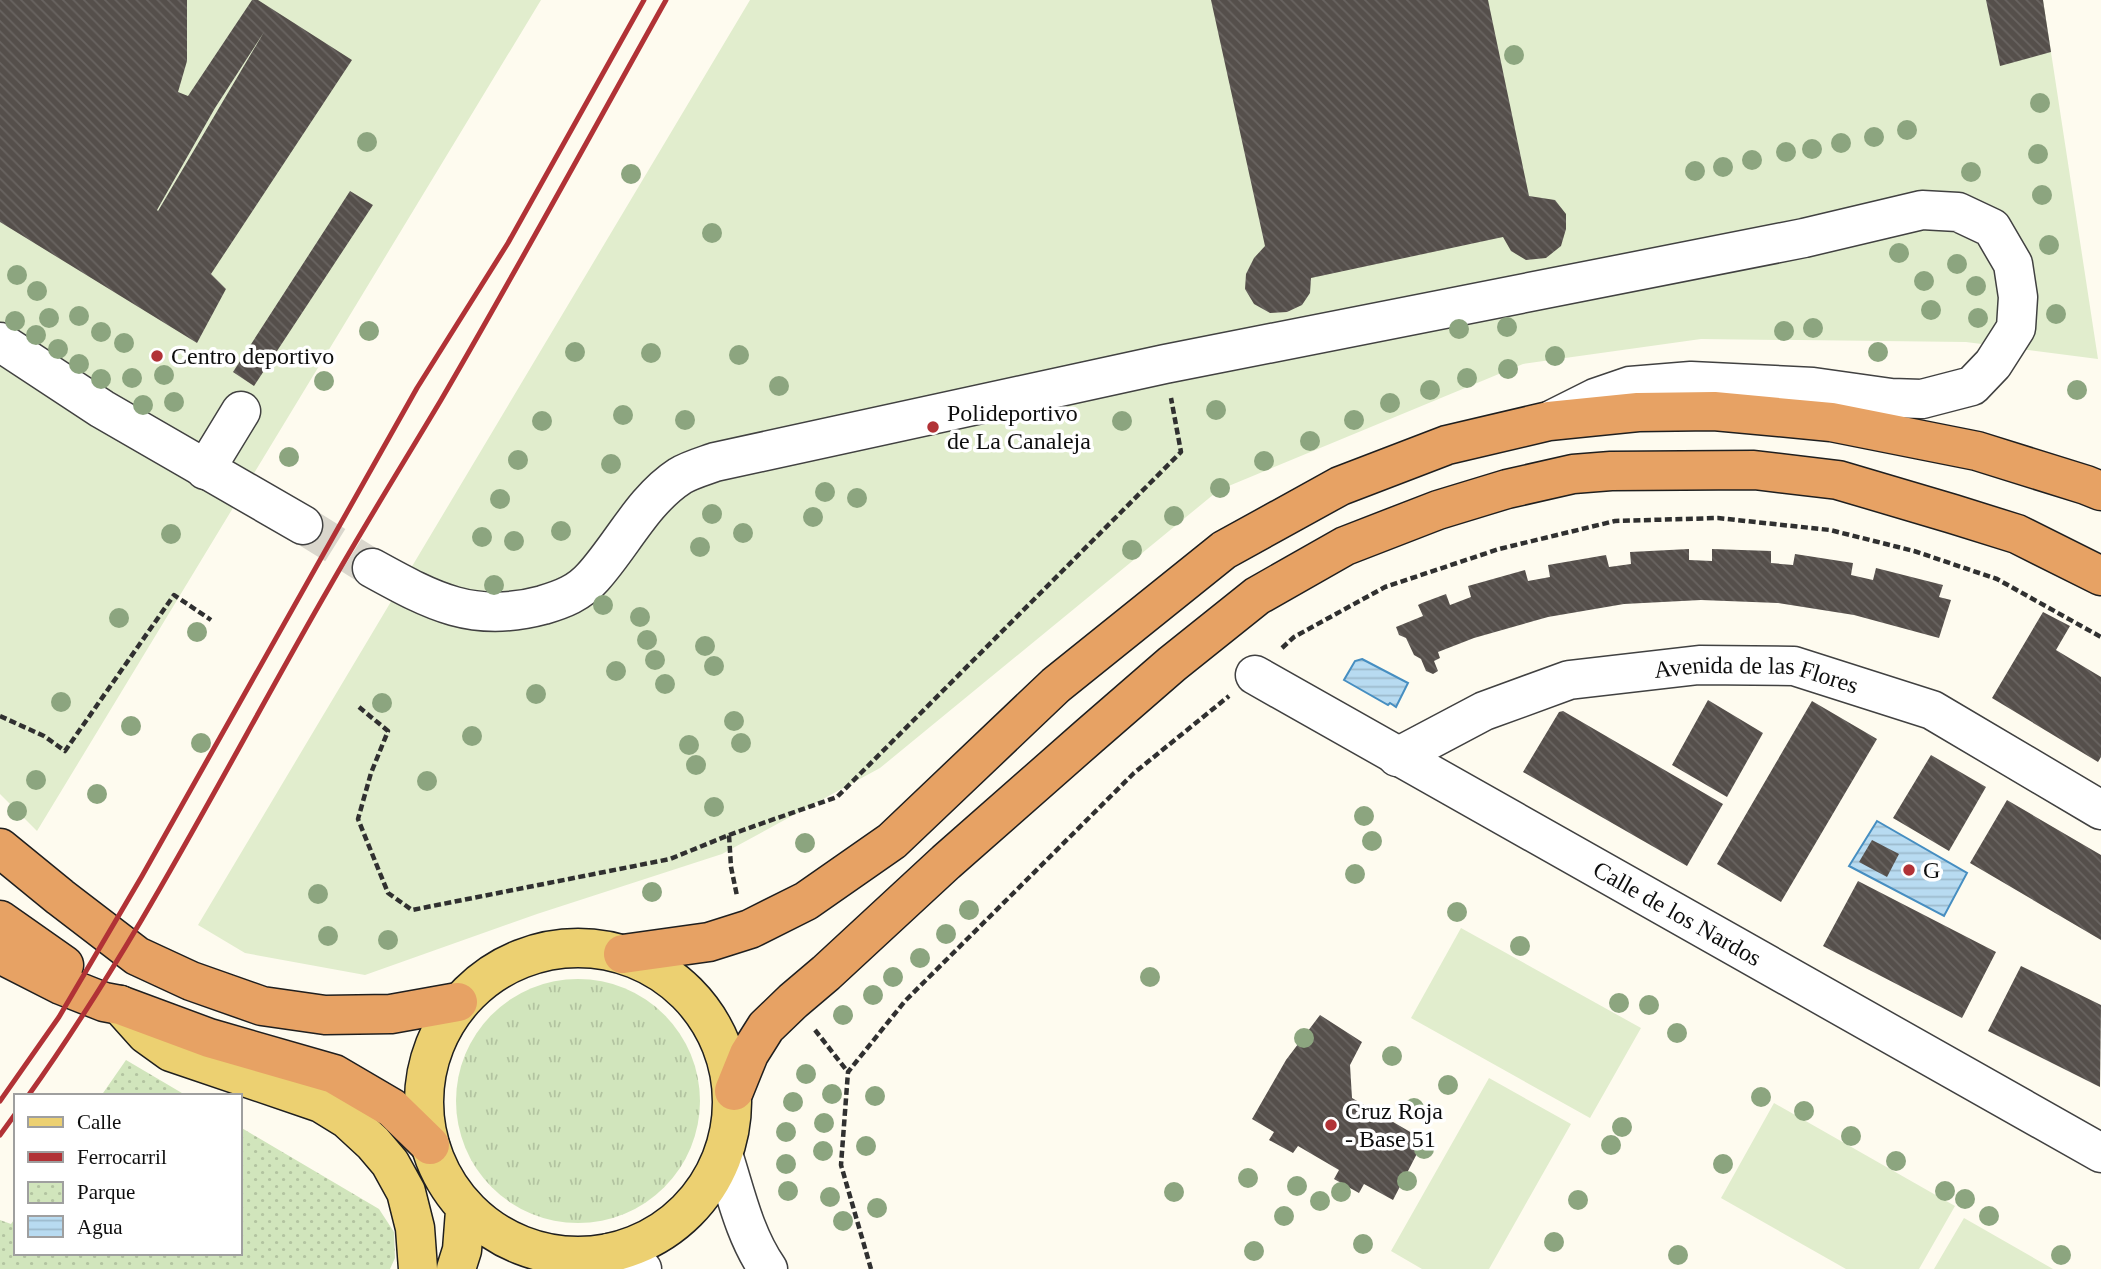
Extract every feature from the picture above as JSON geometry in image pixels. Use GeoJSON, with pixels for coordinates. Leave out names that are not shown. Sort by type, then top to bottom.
{"type":"FeatureCollection","features":[{"type":"Feature","properties":{"kind":"highway"},"geometry":{"type":"LineString","coordinates":[[623,954],[709,942],[750,929],[806,901],[891,841],[1056,685],[1224,550],[1340,486],[1447,445],[1549,421],[1638,412],[1714,411],[1831,422],[1977,451],[2101,491]]}},
{"type":"Feature","properties":{"kind":"highway"},"geometry":{"type":"LineString","coordinates":[[734,1091],[749,1054],[761,1036],[793,1001],[1037,781],[1172,664],[1257,596],[1345,546],[1438,510],[1507,489],[1573,474],[1624,470],[1754,470],[1838,480],[1953,514],[2017,534],[2101,576]]}},
{"type":"Feature","properties":{"kind":"highway"},"geometry":{"type":"LineString","coordinates":[[0,848],[137,956],[191,981],[262,1006],[325,1015],[391,1014],[458,1002]]}},
{"type":"Feature","properties":{"kind":"highway"},"geometry":{"type":"LineString","coordinates":[[0,859],[60,897]]}},
{"type":"Feature","properties":{"kind":"highway"},"geometry":{"type":"LineString","coordinates":[[1,946],[61,985],[104,1002],[120,1005],[209,1038],[334,1074],[393,1108],[430,1145]]}},
{"type":"Feature","properties":{"kind":"main road"},"geometry":{"type":"LineString","coordinates":[[592,946],[623,954],[658,971],[688,992],[707,1018],[725,1054],[734,1091],[729,1139],[724,1157],[712,1180],[690,1208],[667,1227],[642,1242],[625,1261],[577,1257],[540,1261],[496,1235],[465,1211],[440,1171],[430,1145],[423,1097],[432,1047],[458,1002],[505,965],[529,955],[592,946]]}},
{"type":"Feature","properties":{"kind":"main road"},"geometry":{"type":"LineString","coordinates":[[120,1005],[146,1034],[171,1052],[321,1103],[347,1118],[390,1163],[406,1192],[415,1228],[418,1269]]}},
{"type":"Feature","properties":{"kind":"main road"},"geometry":{"type":"LineString","coordinates":[[456,1269],[462,1250],[465,1211]]}},
{"type":"Feature","properties":{"kind":"street"},"geometry":{"type":"LineString","coordinates":[[372,568],[451,606],[489,613],[534,607],[568,598],[592,578],[647,506],[680,476],[715,462],[1165,364],[1804,238],[1922,210],[1958,212],[1992,228],[2012,264],[2018,297],[2016,328],[1993,364],[1972,386],[1922,399],[1891,398],[1813,387],[1691,381],[1630,386],[1595,398],[1549,421]]}},
{"type":"Feature","properties":{"kind":"street"},"geometry":{"type":"LineString","coordinates":[[7,346],[102,409],[303,525]]}},
{"type":"Feature","properties":{"kind":"street"},"geometry":{"type":"LineString","coordinates":[[205,470],[241,411]]}},
{"type":"Feature","properties":{"kind":"street","name":"Avenida de las Flores"},"geometry":{"type":"LineString","coordinates":[[1397,757],[1484,712],[1569,681],[1699,665],[1794,666],[1932,710],[2101,810]]}},
{"type":"Feature","properties":{"kind":"street","name":"Calle de los Nardos"},"geometry":{"type":"LineString","coordinates":[[1255,675],[2101,1153]]}},
{"type":"Feature","properties":{"kind":"street"},"geometry":{"type":"LineString","coordinates":[[724,1157],[747,1229],[768,1269]]}},
{"type":"Feature","properties":{"kind":"path"},"geometry":{"type":"LineString","coordinates":[[359,707],[388,731],[358,819],[388,893],[412,910],[670,859],[837,797],[1181,452],[1165,364]]}},
{"type":"Feature","properties":{"kind":"path"},"geometry":{"type":"LineString","coordinates":[[0,716],[44,736],[65,751],[174,595],[211,620]]}},
{"type":"Feature","properties":{"kind":"path"},"geometry":{"type":"LineString","coordinates":[[729,835],[731,867],[738,898]]}},
{"type":"Feature","properties":{"kind":"path"},"geometry":{"type":"LineString","coordinates":[[812,1026],[848,1072]]}},
{"type":"Feature","properties":{"kind":"green space"},"geometry":{"type":"Polygon","coordinates":[[[0,0],[541,0],[37,831],[0,794],[0,0]]]}},
{"type":"Feature","properties":{"kind":"green space","name":"Polideportivo de La Canaleja"},"geometry":{"type":"Polygon","coordinates":[[[750,0],[2043,0],[2098,359],[1966,342],[1701,339],[1523,364],[1219,490],[880,768],[722,854],[537,914],[365,975],[245,953],[198,925],[750,0]]]}},
{"type":"Feature","properties":{"kind":"green space"},"geometry":{"type":"Polygon","coordinates":[[[1461,928],[1641,1028],[1590,1118],[1411,1018],[1461,928]]]}},
{"type":"Feature","properties":{"kind":"green space"},"geometry":{"type":"Polygon","coordinates":[[[566,979],[590,979],[636,993],[672,1023],[691,1054],[698,1077],[698,1125],[686,1159],[656,1195],[636,1209],[613,1218],[590,1223],[566,1223],[520,1209],[484,1179],[470,1159],[461,1136],[456,1113],[456,1089],[470,1043],[500,1007],[520,993],[543,984],[566,979]]]}},
{"type":"Feature","properties":{"kind":"green space"},"geometry":{"type":"Polygon","coordinates":[[[126,1060],[184,1094],[102,1094],[126,1060]]]}},
{"type":"Feature","properties":{"kind":"green space"},"geometry":{"type":"Polygon","coordinates":[[[1489,1078],[1571,1124],[1489,1269],[1422,1269],[1391,1251],[1489,1078]]]}},
{"type":"Feature","properties":{"kind":"green space"},"geometry":{"type":"Polygon","coordinates":[[[1774,1103],[1955,1206],[1919,1269],[1846,1269],[1721,1198],[1774,1103]]]}},
{"type":"Feature","properties":{"kind":"green space"},"geometry":{"type":"Polygon","coordinates":[[[242,1128],[379,1209],[394,1232],[395,1258],[390,1269],[0,1269],[0,1220],[11,1224],[14,1220],[14,1255],[242,1255],[242,1128]]]}},
{"type":"Feature","properties":{"kind":"green space"},"geometry":{"type":"Polygon","coordinates":[[[1964,1218],[2053,1269],[1934,1269],[1964,1218]]]}},
{"type":"Feature","properties":{"kind":"water"},"geometry":{"type":"Polygon","coordinates":[[[1362,659],[1408,683],[1396,707],[1344,680],[1355,661],[1362,659]]]}},
{"type":"Feature","properties":{"kind":"water","name":"G"},"geometry":{"type":"Polygon","coordinates":[[[1877,821],[1967,873],[1944,916],[1849,866],[1877,821]]]}},
{"type":"Feature","properties":{"kind":"building"},"geometry":{"type":"Polygon","coordinates":[[[0,0],[187,0],[187,61],[178,92],[188,96],[252,0],[258,0],[352,60],[211,274],[226,289],[197,343],[0,222],[0,0]],[[264,32],[215,108],[158,211],[264,32]]]}},
{"type":"Feature","properties":{"kind":"building"},"geometry":{"type":"Polygon","coordinates":[[[1211,0],[1488,0],[1529,196],[1555,200],[1566,214],[1566,229],[1561,246],[1546,258],[1526,260],[1511,251],[1503,237],[1311,278],[1310,293],[1302,305],[1287,312],[1270,313],[1254,304],[1245,289],[1246,274],[1254,258],[1265,246],[1211,0]]]}},
{"type":"Feature","properties":{"kind":"building"},"geometry":{"type":"Polygon","coordinates":[[[1986,0],[2043,0],[2051,52],[2000,66],[1986,0]]]}},
{"type":"Feature","properties":{"kind":"building"},"geometry":{"type":"Polygon","coordinates":[[[350,191],[373,205],[254,386],[233,372],[350,191]]]}},
{"type":"Feature","properties":{"kind":"building"},"geometry":{"type":"Polygon","coordinates":[[[1689,549],[1689,560],[1712,561],[1712,549],[1771,551],[1771,563],[1793,565],[1795,554],[1853,563],[1851,575],[1873,580],[1876,568],[1943,585],[1939,597],[1951,600],[1939,638],[1854,615],[1778,603],[1701,600],[1624,604],[1548,617],[1474,638],[1438,652],[1440,658],[1434,661],[1438,671],[1433,674],[1426,671],[1421,659],[1414,655],[1406,638],[1399,635],[1396,627],[1423,616],[1418,605],[1422,603],[1446,594],[1450,605],[1471,597],[1468,586],[1525,570],[1528,581],[1550,577],[1548,565],[1606,555],[1609,567],[1631,564],[1630,552],[1689,549]]]}},
{"type":"Feature","properties":{"kind":"building"},"geometry":{"type":"Polygon","coordinates":[[[2043,612],[2070,626],[2056,650],[2101,677],[2101,757],[2098,762],[1992,698],[2043,612]]]}},
{"type":"Feature","properties":{"kind":"building"},"geometry":{"type":"Polygon","coordinates":[[[1708,700],[1763,733],[1727,797],[1672,765],[1708,700]]]}},
{"type":"Feature","properties":{"kind":"building"},"geometry":{"type":"Polygon","coordinates":[[[1812,701],[1877,739],[1781,902],[1717,864],[1812,701]]]}},
{"type":"Feature","properties":{"kind":"building"},"geometry":{"type":"Polygon","coordinates":[[[1563,711],[1723,804],[1687,866],[1523,772],[1559,712],[1563,711]]]}},
{"type":"Feature","properties":{"kind":"building"},"geometry":{"type":"Polygon","coordinates":[[[1931,755],[1986,787],[1949,851],[1893,818],[1931,755]]]}},
{"type":"Feature","properties":{"kind":"building"},"geometry":{"type":"Polygon","coordinates":[[[2007,800],[2101,855],[2101,940],[1970,863],[2007,800]]]}},
{"type":"Feature","properties":{"kind":"building"},"geometry":{"type":"Polygon","coordinates":[[[1872,840],[1899,854],[1887,877],[1859,862],[1872,840]]]}},
{"type":"Feature","properties":{"kind":"building"},"geometry":{"type":"Polygon","coordinates":[[[1858,881],[1996,952],[1962,1018],[1823,946],[1858,881]]]}},
{"type":"Feature","properties":{"kind":"building"},"geometry":{"type":"Polygon","coordinates":[[[2021,966],[2101,1005],[2100,1087],[1988,1031],[2021,966]]]}},
{"type":"Feature","properties":{"kind":"building","name":"Cruz Roja - Base 51"},"geometry":{"type":"Polygon","coordinates":[[[1320,1015],[1362,1042],[1350,1065],[1352,1098],[1424,1140],[1393,1200],[1364,1184],[1359,1193],[1334,1179],[1339,1170],[1298,1146],[1293,1153],[1269,1140],[1274,1132],[1252,1119],[1286,1060],[1320,1015]]]}},
{"type":"Feature","properties":{"kind":"tunnel"},"geometry":{"type":"LineString","coordinates":[[303,525],[372,568]]}},
{"type":"Feature","properties":{"kind":"railway"},"geometry":{"type":"LineString","coordinates":[[0,1101],[59,1017],[142,876],[417,388],[508,243],[644,0]]}},
{"type":"Feature","properties":{"kind":"railway"},"geometry":{"type":"LineString","coordinates":[[29,1094],[70,1035],[148,909],[330,586],[498,301],[666,0]]}},
{"type":"Feature","properties":{"kind":"railway"},"geometry":{"type":"LineString","coordinates":[[0,1135],[14,1116]]}},
{"type":"Feature","properties":{"kind":"place","name":"Centro deportivo"},"geometry":{"type":"Point","coordinates":[157,356]}},
{"type":"Feature","properties":{"kind":"place","name":"Polideportivo de La Canaleja"},"geometry":{"type":"Point","coordinates":[933,427]}},
{"type":"Feature","properties":{"kind":"place","name":"G"},"geometry":{"type":"Point","coordinates":[1909,870]}},
{"type":"Feature","properties":{"kind":"place","name":"Cruz Roja - Base 51"},"geometry":{"type":"Point","coordinates":[1331,1125]}}]}
